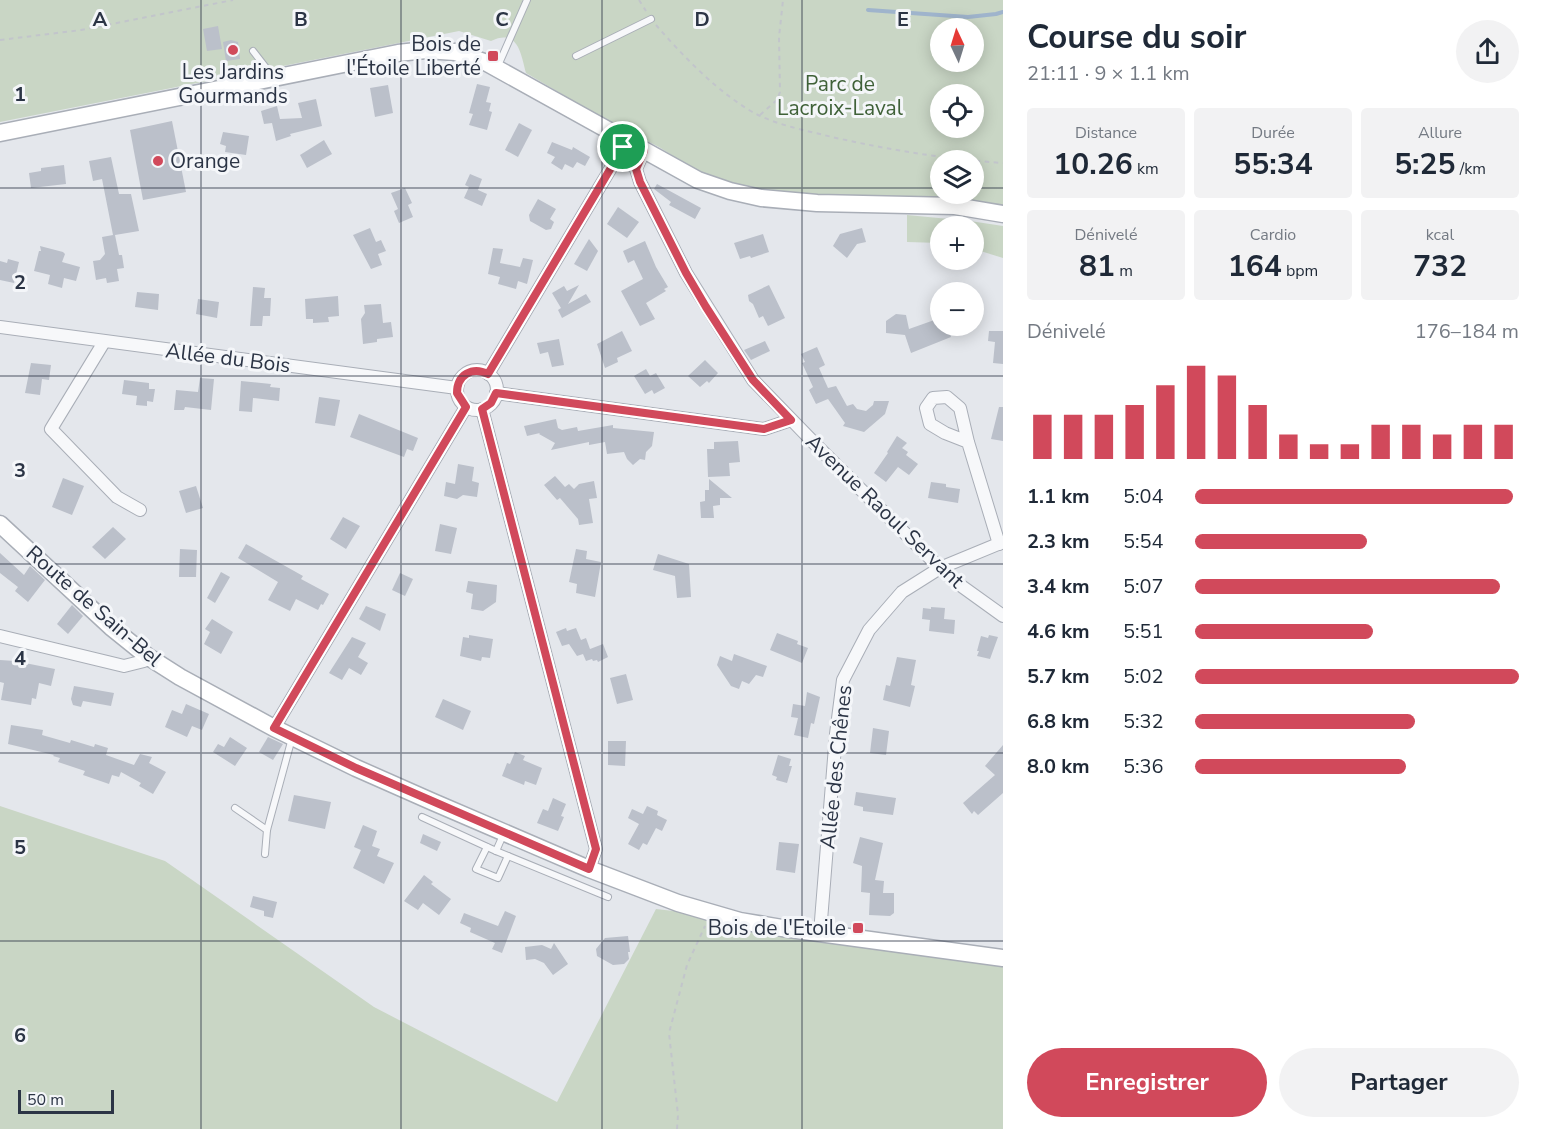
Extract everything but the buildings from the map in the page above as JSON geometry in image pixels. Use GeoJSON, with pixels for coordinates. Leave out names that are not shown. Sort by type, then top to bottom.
{"type":"FeatureCollection","features":[{"type":"Feature","properties":{"kind":"main road"},"geometry":{"type":"LineString","coordinates":[[0,133],[398,53],[426,50],[455,52],[496,69],[698,180],[730,191],[760,198],[817,203],[956,206],[1003,214]]}},
{"type":"Feature","properties":{"kind":"main road","name":"Route de Sain-Bel"},"geometry":{"type":"LineString","coordinates":[[0,524],[111,627],[147,656],[180,677],[274,728],[356,768],[505,833],[589,869],[678,903],[740,921],[1003,958]]}},
{"type":"Feature","properties":{"kind":"street"},"geometry":{"type":"LineString","coordinates":[[488,374],[627,141]]}},
{"type":"Feature","properties":{"kind":"street","name":"Avenue Raoul Servant"},"geometry":{"type":"LineString","coordinates":[[644,151],[636,169],[640,182],[686,273],[753,380],[940,568],[1003,616]]}},
{"type":"Feature","properties":{"kind":"street","name":"Allée du Bois"},"geometry":{"type":"LineString","coordinates":[[0,327],[457,388]]}},
{"type":"Feature","properties":{"kind":"street"},"geometry":{"type":"LineString","coordinates":[[104,342],[51,429],[117,497],[140,510]]}},
{"type":"Feature","properties":{"kind":"street"},"geometry":{"type":"LineString","coordinates":[[482,371],[488,374],[495,382],[496,393],[491,403],[482,409],[474,410],[466,407],[459,399],[457,388],[459,381],[468,372],[482,371]]}},
{"type":"Feature","properties":{"kind":"street"},"geometry":{"type":"LineString","coordinates":[[496,393],[764,429],[791,420]]}},
{"type":"Feature","properties":{"kind":"street"},"geometry":{"type":"LineString","coordinates":[[274,728],[466,407]]}},
{"type":"Feature","properties":{"kind":"street"},"geometry":{"type":"LineString","coordinates":[[482,409],[596,849],[589,869]]}},
{"type":"Feature","properties":{"kind":"street"},"geometry":{"type":"LineString","coordinates":[[968,442],[1001,543]]}},
{"type":"Feature","properties":{"kind":"street","name":"Allée des Chênes"},"geometry":{"type":"LineString","coordinates":[[820,933],[836,734],[843,680],[869,630],[902,592],[940,568],[1001,543]]}},
{"type":"Feature","properties":{"kind":"street"},"geometry":{"type":"LineString","coordinates":[[0,636],[124,666],[144,660],[147,656]]}},
{"type":"Feature","properties":{"kind":"lane"},"geometry":{"type":"LineString","coordinates":[[496,69],[527,0]]}},
{"type":"Feature","properties":{"kind":"lane"},"geometry":{"type":"LineString","coordinates":[[576,56],[651,19]]}},
{"type":"Feature","properties":{"kind":"lane"},"geometry":{"type":"LineString","coordinates":[[253,51],[267,69],[269,79]]}},
{"type":"Feature","properties":{"kind":"lane"},"geometry":{"type":"LineString","coordinates":[[265,854],[267,830],[292,737]]}},
{"type":"Feature","properties":{"kind":"lane"},"geometry":{"type":"LineString","coordinates":[[236,808],[267,830]]}},
{"type":"Feature","properties":{"kind":"lane"},"geometry":{"type":"LineString","coordinates":[[422,817],[496,851],[608,897]]}},
{"type":"Feature","properties":{"kind":"lane"},"geometry":{"type":"LineString","coordinates":[[496,851],[505,833]]}},
{"type":"Feature","properties":{"kind":"lane"},"geometry":{"type":"LineString","coordinates":[[487,847],[476,869],[498,878],[508,856]]}},
{"type":"Feature","properties":{"kind":"path"},"geometry":{"type":"LineString","coordinates":[[0,40],[81,30],[234,0]]}},
{"type":"Feature","properties":{"kind":"path"},"geometry":{"type":"LineString","coordinates":[[639,0],[651,19],[674,45],[733,99],[760,116],[791,127],[893,151],[1003,163]]}},
{"type":"Feature","properties":{"kind":"path"},"geometry":{"type":"LineString","coordinates":[[760,116],[777,100],[780,92],[780,21],[783,0]]}},
{"type":"Feature","properties":{"kind":"path"},"geometry":{"type":"LineString","coordinates":[[677,1129],[678,1115],[669,1033],[687,965],[708,920]]}},
{"type":"Feature","properties":{"kind":"green space","name":"Parc de Lacroix-Laval"},"geometry":{"type":"Polygon","coordinates":[[[0,0],[1003,0],[1003,207],[950,204],[984,204],[984,150],[930,150],[930,203],[755,193],[711,180],[659,147],[606,120],[526,73],[520,51],[513,40],[500,38],[491,41],[459,31],[0,122],[0,0]]]}},
{"type":"Feature","properties":{"kind":"green space"},"geometry":{"type":"Polygon","coordinates":[[[907,215],[930,217],[930,243],[907,242],[907,215]]]}},
{"type":"Feature","properties":{"kind":"green space"},"geometry":{"type":"Polygon","coordinates":[[[984,223],[1003,226],[1003,258],[984,252],[984,223]]]}},
{"type":"Feature","properties":{"kind":"green space"},"geometry":{"type":"Polygon","coordinates":[[[0,806],[165,861],[374,1007],[557,1102],[656,909],[1003,949],[1003,1129],[0,1129],[0,806]]]}},
{"type":"Feature","properties":{"kind":"waterway"},"geometry":{"type":"LineString","coordinates":[[868,10],[968,17],[1003,12]]}},
{"type":"Feature","properties":{"kind":"place","name":"Les Jardins Gourmands"},"geometry":{"type":"Point","coordinates":[233,50]}},
{"type":"Feature","properties":{"kind":"place","name":"Bois de l'Étoile Liberté"},"geometry":{"type":"Point","coordinates":[493,56]}},
{"type":"Feature","properties":{"kind":"place","name":"Orange"},"geometry":{"type":"Point","coordinates":[158,161]}},
{"type":"Feature","properties":{"kind":"place","name":"Bois de l'Etoile"},"geometry":{"type":"Point","coordinates":[858,928]}},
{"type":"Feature","properties":{"kind":"route"},"geometry":{"type":"LineString","coordinates":[[627,141],[644,151],[636,169],[640,182],[686,273],[753,380],[791,420],[764,429],[496,393],[491,403],[482,409],[596,849],[589,869],[356,768],[274,728],[466,407],[457,393],[459,381],[468,372],[475,370],[488,374],[623,147],[627,141]]}}]}
